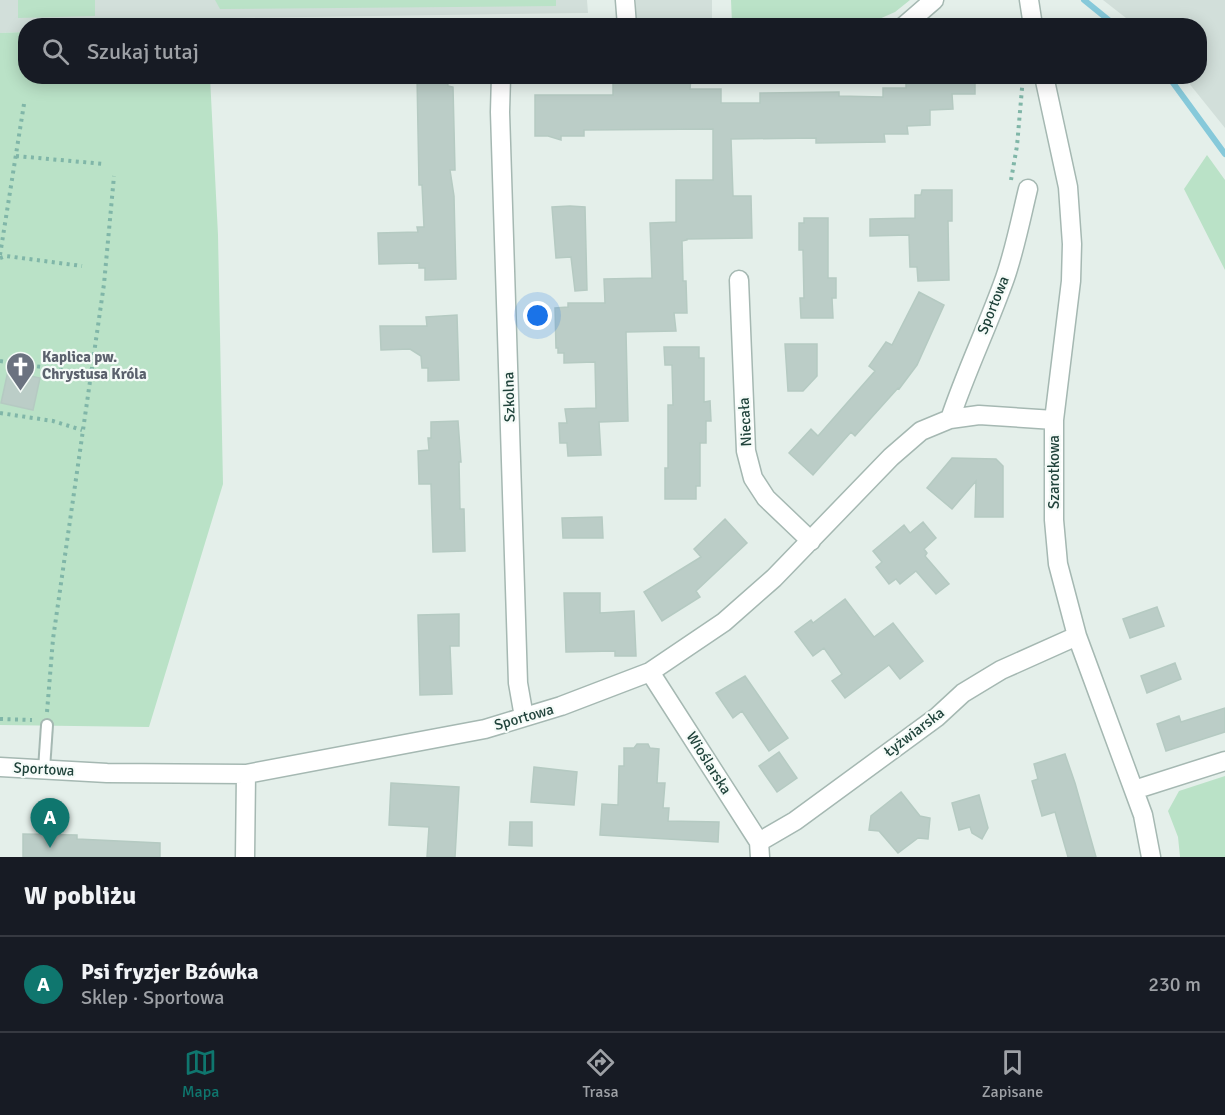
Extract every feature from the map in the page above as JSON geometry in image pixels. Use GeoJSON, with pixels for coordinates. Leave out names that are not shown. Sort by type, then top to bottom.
{"type":"FeatureCollection","features":[{"type":"Feature","properties":{"kind":"street"},"geometry":{"type":"LineString","coordinates":[[625,0],[626,18]]}},
{"type":"Feature","properties":{"kind":"street"},"geometry":{"type":"LineString","coordinates":[[913,18],[934,0]]}},
{"type":"Feature","properties":{"kind":"street"},"geometry":{"type":"LineString","coordinates":[[1029,0],[1032,18]]}},
{"type":"Feature","properties":{"kind":"street","name":"Szkolna"},"geometry":{"type":"LineString","coordinates":[[501,84],[518,671],[524,717]]}},
{"type":"Feature","properties":{"kind":"street","name":"Szarotkowa"},"geometry":{"type":"LineString","coordinates":[[1046,84],[1068,187],[1072,244],[1071,281],[1054,420],[1054,520],[1058,564],[1077,636],[1143,814],[1151,857]]}},
{"type":"Feature","properties":{"kind":"street","name":"Sportowa"},"geometry":{"type":"LineString","coordinates":[[950,419],[965,374],[1005,277],[1019,231],[1019,186]]}},
{"type":"Feature","properties":{"kind":"street","name":"Niecała"},"geometry":{"type":"LineString","coordinates":[[739,280],[746,451],[753,477],[766,498],[811,541]]}},
{"type":"Feature","properties":{"kind":"street","name":"Sportowa"},"geometry":{"type":"LineString","coordinates":[[0,767],[107,772],[246,774],[484,729],[561,706],[650,672],[724,622],[774,578],[891,457],[921,431],[950,419],[978,415],[1054,420]]}},
{"type":"Feature","properties":{"kind":"street","name":"Łyżwiarska"},"geometry":{"type":"LineString","coordinates":[[760,850],[795,821],[937,717],[963,693],[1000,670],[1077,636]]}},
{"type":"Feature","properties":{"kind":"street","name":"Wioślarska"},"geometry":{"type":"LineString","coordinates":[[650,672],[760,850]]}},
{"type":"Feature","properties":{"kind":"street"},"geometry":{"type":"LineString","coordinates":[[1134,790],[1225,761]]}},
{"type":"Feature","properties":{"kind":"street"},"geometry":{"type":"LineString","coordinates":[[245,857],[246,774]]}},
{"type":"Feature","properties":{"kind":"lane"},"geometry":{"type":"LineString","coordinates":[[44,769],[47,725]]}},
{"type":"Feature","properties":{"kind":"path"},"geometry":{"type":"LineString","coordinates":[[1019,186],[1017,146],[1022,84]]}},
{"type":"Feature","properties":{"kind":"path"},"geometry":{"type":"LineString","coordinates":[[24,104],[0,256],[82,266]]}},
{"type":"Feature","properties":{"kind":"path"},"geometry":{"type":"LineString","coordinates":[[16,156],[104,164]]}},
{"type":"Feature","properties":{"kind":"path"},"geometry":{"type":"LineString","coordinates":[[47,725],[52,639],[104,284],[114,176]]}},
{"type":"Feature","properties":{"kind":"path"},"geometry":{"type":"LineString","coordinates":[[0,362],[90,374]]}},
{"type":"Feature","properties":{"kind":"path"},"geometry":{"type":"LineString","coordinates":[[0,413],[53,421],[82,430]]}},
{"type":"Feature","properties":{"kind":"path"},"geometry":{"type":"LineString","coordinates":[[0,719],[32,720],[32,725]]}},
{"type":"Feature","properties":{"kind":"shaded area"},"geometry":{"type":"Polygon","coordinates":[[[0,0],[587,0],[588,13],[229,18],[18,18],[18,32],[0,33],[0,0]]]}},
{"type":"Feature","properties":{"kind":"shaded area"},"geometry":{"type":"Polygon","coordinates":[[[636,0],[712,0],[712,18],[636,18],[636,0]]]}},
{"type":"Feature","properties":{"kind":"shaded area"},"geometry":{"type":"Polygon","coordinates":[[[1103,0],[1225,0],[1225,128],[1190,84],[1207,84],[1207,18],[1126,18],[1103,0]]]}},
{"type":"Feature","properties":{"kind":"green space"},"geometry":{"type":"Polygon","coordinates":[[[18,0],[95,0],[95,16],[18,18],[18,0]]]}},
{"type":"Feature","properties":{"kind":"green space"},"geometry":{"type":"Polygon","coordinates":[[[215,0],[556,0],[556,6],[220,9],[215,0]]]}},
{"type":"Feature","properties":{"kind":"green space"},"geometry":{"type":"Polygon","coordinates":[[[731,0],[910,0],[895,12],[882,18],[732,18],[731,0]]]}},
{"type":"Feature","properties":{"kind":"green space"},"geometry":{"type":"Polygon","coordinates":[[[18,32],[18,84],[210,84],[218,235],[223,484],[149,727],[0,725],[0,33],[18,32]]]}},
{"type":"Feature","properties":{"kind":"green space"},"geometry":{"type":"Polygon","coordinates":[[[1207,155],[1225,180],[1225,270],[1184,189],[1207,155]]]}},
{"type":"Feature","properties":{"kind":"green space"},"geometry":{"type":"Polygon","coordinates":[[[1225,776],[1225,857],[1180,857],[1178,837],[1168,811],[1179,791],[1225,776]]]}},
{"type":"Feature","properties":{"kind":"building"},"geometry":{"type":"Polygon","coordinates":[[[417,84],[448,84],[453,87],[455,170],[450,170],[454,196],[456,279],[425,280],[425,268],[419,268],[419,263],[379,264],[378,233],[418,232],[417,227],[424,227],[422,185],[419,185],[417,84]]]}},
{"type":"Feature","properties":{"kind":"building"},"geometry":{"type":"Polygon","coordinates":[[[613,84],[690,84],[690,89],[721,89],[721,103],[760,103],[760,93],[839,92],[839,96],[883,97],[883,88],[906,88],[906,84],[975,84],[975,94],[952,94],[953,109],[930,110],[930,125],[907,126],[908,134],[884,134],[885,142],[816,143],[816,138],[731,139],[733,196],[751,196],[752,238],[682,241],[687,313],[674,313],[676,331],[626,332],[628,421],[599,422],[601,455],[568,456],[567,443],[560,443],[559,423],[567,423],[565,409],[596,408],[595,362],[564,363],[564,353],[558,353],[558,348],[556,348],[555,308],[568,307],[568,303],[605,303],[604,279],[652,278],[650,223],[676,222],[676,180],[713,180],[713,129],[584,130],[584,136],[561,136],[561,140],[548,136],[535,136],[535,95],[613,95],[613,84]]]}},
{"type":"Feature","properties":{"kind":"building"},"geometry":{"type":"Polygon","coordinates":[[[922,190],[952,190],[952,221],[948,221],[949,280],[918,281],[917,267],[910,267],[909,235],[870,236],[870,219],[915,218],[915,195],[921,195],[922,190]]]}},
{"type":"Feature","properties":{"kind":"building"},"geometry":{"type":"Polygon","coordinates":[[[552,207],[585,207],[587,290],[575,291],[571,257],[556,258],[552,207]]]}},
{"type":"Feature","properties":{"kind":"building"},"geometry":{"type":"Polygon","coordinates":[[[804,218],[828,218],[828,278],[836,278],[836,298],[832,298],[833,318],[801,318],[800,298],[804,298],[803,250],[799,250],[799,223],[804,223],[804,218]]]}},
{"type":"Feature","properties":{"kind":"building"},"geometry":{"type":"Polygon","coordinates":[[[919,292],[944,305],[917,365],[899,389],[855,436],[851,432],[813,475],[789,453],[811,429],[818,436],[875,371],[869,366],[886,342],[892,345],[919,292]]]}},
{"type":"Feature","properties":{"kind":"building"},"geometry":{"type":"Polygon","coordinates":[[[457,315],[459,380],[428,381],[428,368],[422,368],[421,356],[410,349],[381,350],[380,326],[427,326],[426,317],[457,315]]]}},
{"type":"Feature","properties":{"kind":"building"},"geometry":{"type":"Polygon","coordinates":[[[785,344],[817,344],[817,376],[803,391],[788,391],[785,344]]]}},
{"type":"Feature","properties":{"kind":"building"},"geometry":{"type":"Polygon","coordinates":[[[664,347],[699,347],[699,358],[704,358],[704,402],[710,401],[711,421],[706,421],[706,443],[700,443],[700,486],[696,486],[696,499],[665,499],[665,468],[668,468],[668,405],[673,405],[672,365],[665,365],[664,347]]]}},
{"type":"Feature","properties":{"kind":"building","name":"Kaplica pw. Chrystusa Króla"},"geometry":{"type":"Polygon","coordinates":[[[8,371],[40,378],[33,410],[1,403],[8,371]]]}},
{"type":"Feature","properties":{"kind":"building"},"geometry":{"type":"Polygon","coordinates":[[[458,421],[461,462],[459,462],[460,509],[464,509],[465,551],[433,552],[431,484],[419,484],[418,451],[429,450],[428,438],[431,438],[431,422],[458,421]]]}},
{"type":"Feature","properties":{"kind":"building"},"geometry":{"type":"Polygon","coordinates":[[[952,458],[996,459],[1003,466],[1003,517],[975,517],[976,481],[952,509],[927,488],[952,458]]]}},
{"type":"Feature","properties":{"kind":"building"},"geometry":{"type":"Polygon","coordinates":[[[602,517],[603,538],[563,538],[562,518],[602,517]]]}},
{"type":"Feature","properties":{"kind":"building"},"geometry":{"type":"Polygon","coordinates":[[[725,519],[747,543],[696,591],[700,597],[662,621],[644,592],[701,557],[694,549],[725,519]]]}},
{"type":"Feature","properties":{"kind":"building"},"geometry":{"type":"Polygon","coordinates":[[[923,522],[936,538],[924,549],[927,553],[925,556],[949,584],[936,594],[916,571],[900,584],[896,579],[889,584],[876,567],[882,562],[873,551],[904,525],[910,533],[923,522]]]}},
{"type":"Feature","properties":{"kind":"building"},"geometry":{"type":"Polygon","coordinates":[[[564,593],[600,593],[600,613],[634,611],[636,656],[615,656],[615,651],[566,652],[564,593]]]}},
{"type":"Feature","properties":{"kind":"building"},"geometry":{"type":"Polygon","coordinates":[[[845,599],[874,637],[893,623],[923,661],[900,679],[889,665],[845,698],[832,681],[842,674],[824,648],[813,656],[795,632],[811,620],[813,623],[845,599]]]}},
{"type":"Feature","properties":{"kind":"building"},"geometry":{"type":"Polygon","coordinates":[[[1157,607],[1164,626],[1130,638],[1123,619],[1157,607]]]}},
{"type":"Feature","properties":{"kind":"building"},"geometry":{"type":"Polygon","coordinates":[[[459,614],[459,646],[450,646],[452,694],[420,695],[418,615],[459,614]]]}},
{"type":"Feature","properties":{"kind":"building"},"geometry":{"type":"Polygon","coordinates":[[[1175,663],[1181,679],[1147,693],[1141,676],[1175,663]]]}},
{"type":"Feature","properties":{"kind":"building"},"geometry":{"type":"Polygon","coordinates":[[[745,676],[788,738],[769,751],[742,711],[733,718],[716,693],[745,676]]]}},
{"type":"Feature","properties":{"kind":"building"},"geometry":{"type":"Polygon","coordinates":[[[1225,708],[1225,732],[1166,751],[1157,724],[1179,716],[1181,722],[1225,708]]]}},
{"type":"Feature","properties":{"kind":"building"},"geometry":{"type":"Polygon","coordinates":[[[637,744],[648,744],[650,748],[659,749],[657,783],[665,783],[663,808],[669,808],[668,821],[719,822],[718,842],[600,835],[602,804],[618,805],[619,766],[624,766],[624,748],[634,748],[637,744]]]}},
{"type":"Feature","properties":{"kind":"building"},"geometry":{"type":"Polygon","coordinates":[[[779,752],[797,778],[777,792],[759,766],[779,752]]]}},
{"type":"Feature","properties":{"kind":"building"},"geometry":{"type":"Polygon","coordinates":[[[1065,754],[1096,857],[1068,857],[1055,812],[1042,816],[1032,781],[1038,779],[1034,764],[1065,754]]]}},
{"type":"Feature","properties":{"kind":"building"},"geometry":{"type":"Polygon","coordinates":[[[534,767],[577,772],[574,805],[531,802],[534,767]]]}},
{"type":"Feature","properties":{"kind":"building"},"geometry":{"type":"Polygon","coordinates":[[[391,783],[459,787],[455,857],[427,857],[429,827],[389,825],[391,783]]]}},
{"type":"Feature","properties":{"kind":"building"},"geometry":{"type":"Polygon","coordinates":[[[901,792],[920,816],[930,818],[928,839],[918,838],[898,853],[879,831],[869,830],[871,816],[901,792]]]}},
{"type":"Feature","properties":{"kind":"building"},"geometry":{"type":"Polygon","coordinates":[[[979,795],[988,828],[982,839],[972,833],[970,827],[959,830],[952,803],[979,795]]]}},
{"type":"Feature","properties":{"kind":"building"},"geometry":{"type":"Polygon","coordinates":[[[510,822],[532,822],[532,846],[509,845],[510,822]]]}},
{"type":"Feature","properties":{"kind":"building"},"geometry":{"type":"Polygon","coordinates":[[[23,834],[77,835],[77,839],[160,843],[160,857],[23,857],[23,834]]]}},
{"type":"Feature","properties":{"kind":"waterway"},"geometry":{"type":"LineString","coordinates":[[1084,0],[1106,18]]}},
{"type":"Feature","properties":{"kind":"waterway"},"geometry":{"type":"LineString","coordinates":[[1174,84],[1225,154]]}},
{"type":"Feature","properties":{"kind":"place","name":"Kaplica pw. Chrystusa Króla"},"geometry":{"type":"Point","coordinates":[21,392]}},
{"type":"Feature","properties":{"kind":"place","name":"Psi fryzjer Bzówka"},"geometry":{"type":"Point","coordinates":[50,848]}}]}
